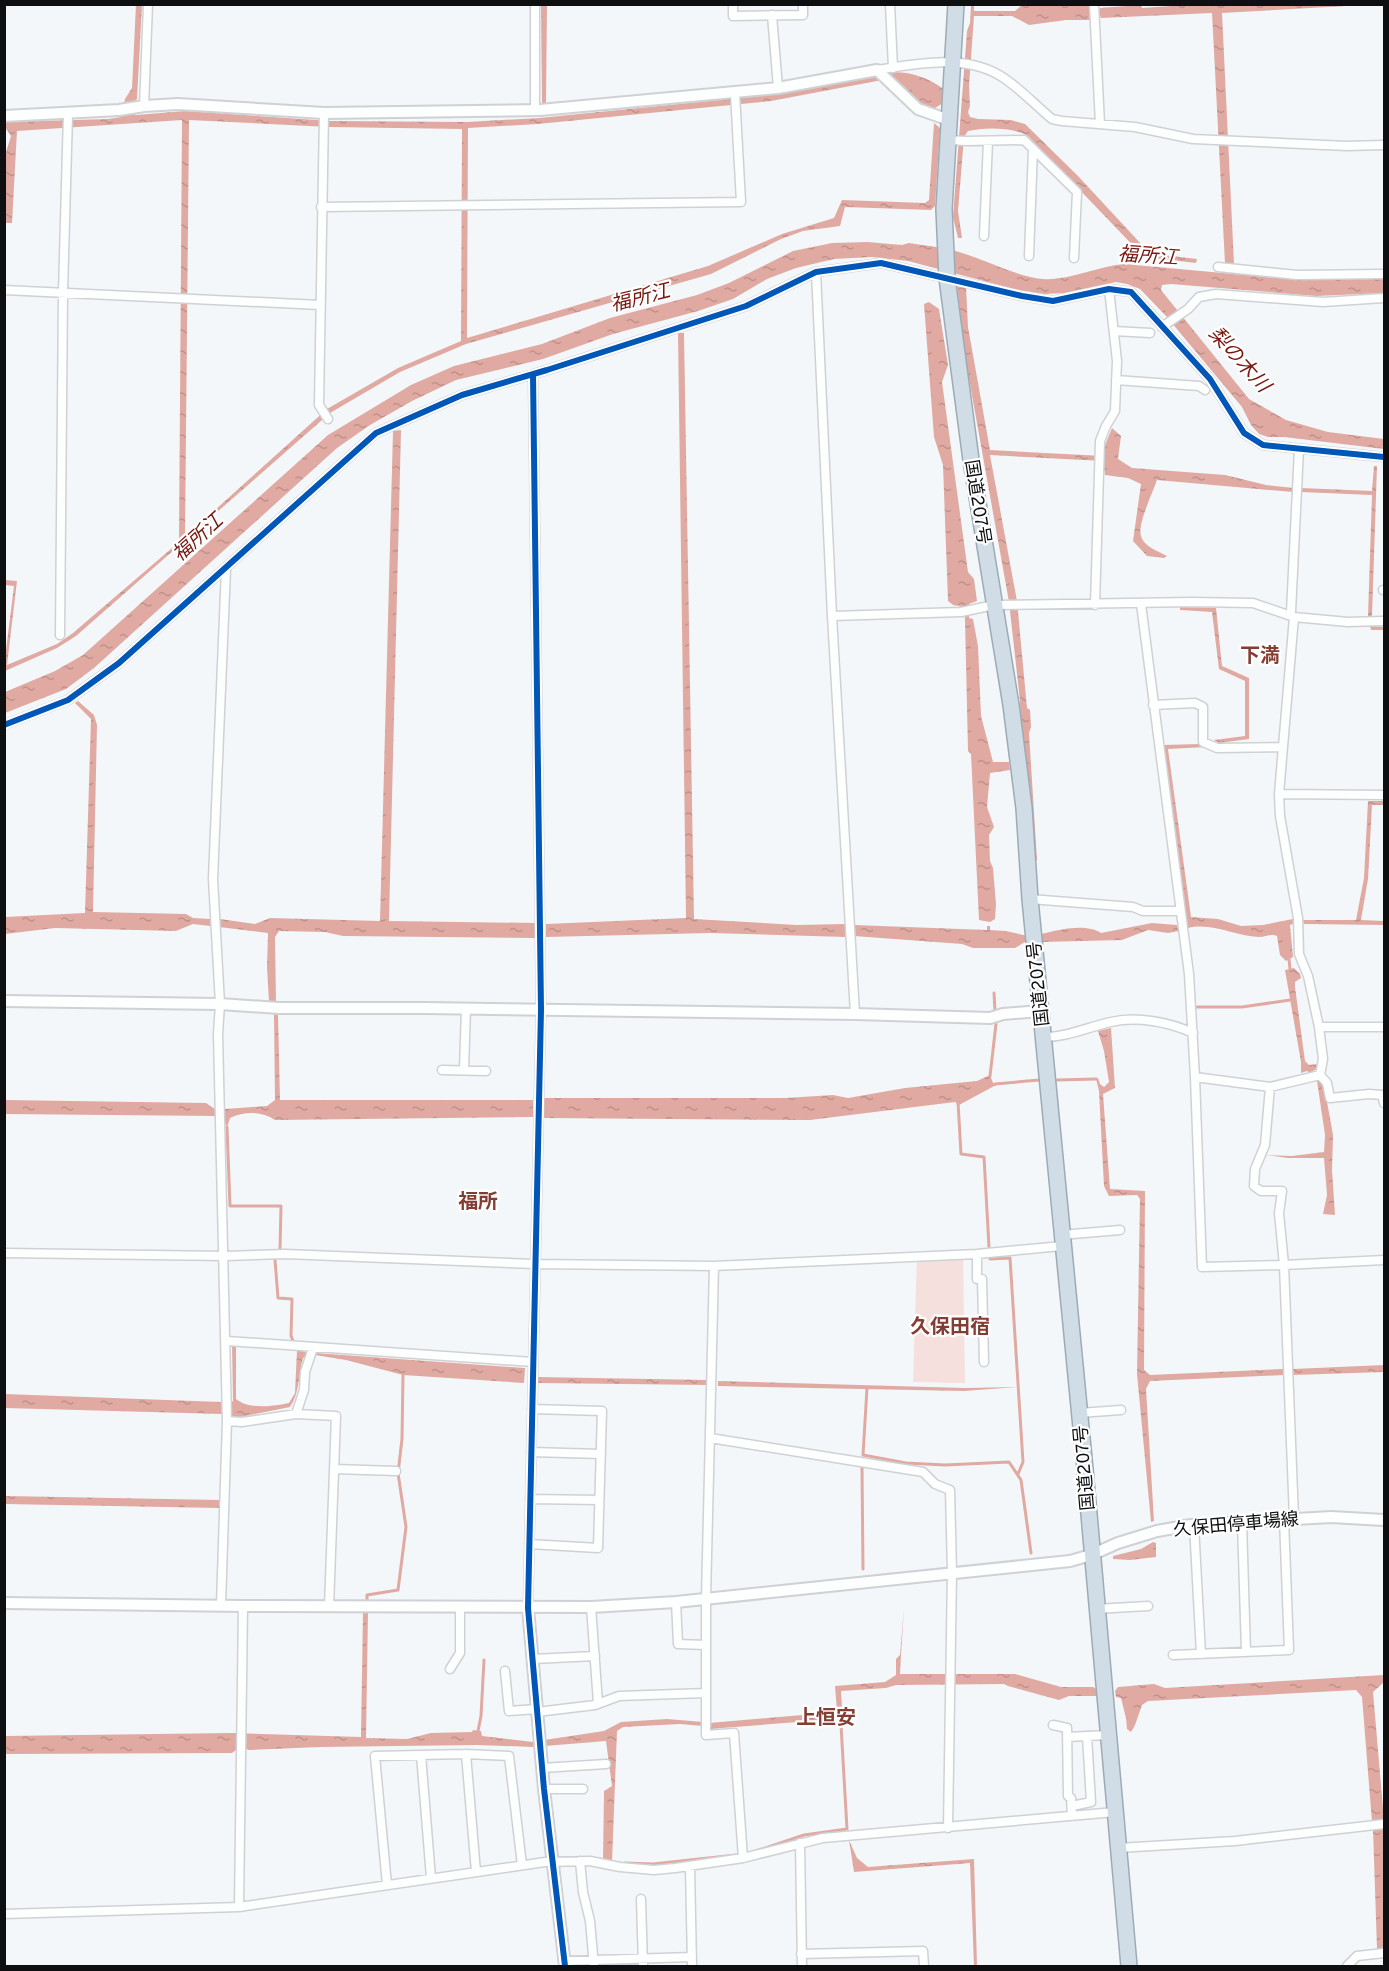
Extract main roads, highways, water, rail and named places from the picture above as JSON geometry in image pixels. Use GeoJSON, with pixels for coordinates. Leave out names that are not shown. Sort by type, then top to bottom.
{"type":"FeatureCollection","features":[{"type":"Feature","properties":{"kind":"highway","name":"国道207号"},"geometry":{"type":"LineString","coordinates":[[956,4],[957,64],[949,120],[957,141],[944,239],[947,278],[955,351],[1000,605],[1024,808],[1030,899],[1129,1966]]}},
{"type":"Feature","properties":{"kind":"water"},"geometry":{"type":"Polygon","coordinates":[[[136,4],[142,5],[137,99],[131,104],[130,113],[136,115],[185,111],[331,121],[467,122],[539,118],[769,95],[889,72],[918,76],[944,89],[943,103],[935,108],[920,105],[894,80],[877,81],[771,101],[538,124],[468,128],[467,338],[708,266],[782,234],[834,218],[842,200],[925,203],[929,200],[934,123],[940,128],[935,206],[931,210],[845,207],[840,226],[803,231],[781,239],[711,274],[466,344],[400,372],[330,413],[76,636],[57,648],[5,671],[14,586],[5,585],[5,580],[17,581],[7,665],[57,644],[73,633],[179,542],[182,120],[17,131],[12,223],[5,223],[6,152],[11,136],[5,127],[5,122],[121,117],[125,99],[132,88],[136,4]],[[189,120],[185,537],[327,409],[398,368],[461,341],[462,129],[329,127],[189,120]]]}},
{"type":"Feature","properties":{"kind":"water","name":"福所江"},"geometry":{"type":"Polygon","coordinates":[[[1023,4],[1089,5],[1090,11],[1140,5],[1142,8],[1200,4],[1364,5],[1222,13],[1234,264],[1225,263],[1212,13],[1101,18],[1091,16],[1091,20],[1066,20],[1029,25],[1012,16],[974,16],[969,86],[968,112],[970,117],[1011,120],[1025,124],[1078,176],[1142,245],[1146,253],[1197,259],[1196,263],[1144,257],[1028,136],[1007,129],[991,128],[968,131],[964,137],[958,211],[962,238],[958,238],[953,217],[971,5],[974,5],[974,11],[1015,11],[1023,4]]]}},
{"type":"Feature","properties":{"kind":"water"},"geometry":{"type":"Polygon","coordinates":[[[541,5],[547,5],[546,103],[542,103],[541,5]]]}},
{"type":"Feature","properties":{"kind":"water"},"geometry":{"type":"Polygon","coordinates":[[[868,242],[902,245],[909,243],[947,249],[1022,275],[1043,279],[1063,278],[1124,264],[1300,280],[1384,278],[1384,293],[1316,296],[1171,284],[1162,285],[1161,290],[1249,399],[1286,420],[1328,432],[1384,439],[1384,449],[1268,437],[1259,434],[1251,425],[1242,407],[1166,316],[1140,289],[1127,284],[1116,282],[1065,293],[1044,294],[1018,290],[908,261],[872,257],[834,259],[796,268],[767,279],[733,299],[698,311],[613,334],[543,359],[456,380],[412,401],[370,425],[337,448],[94,668],[66,689],[5,713],[5,692],[55,671],[83,655],[328,435],[411,385],[454,366],[542,344],[610,318],[697,295],[729,283],[793,251],[832,243],[868,242]]]}},
{"type":"Feature","properties":{"kind":"water"},"geometry":{"type":"Polygon","coordinates":[[[957,285],[966,287],[968,327],[990,450],[1103,456],[1103,450],[1112,428],[1121,436],[1118,459],[1132,468],[1225,475],[1266,485],[1294,488],[1293,492],[1157,480],[1140,531],[1145,543],[1167,556],[1164,558],[1147,556],[1133,541],[1141,484],[1128,478],[1105,475],[1103,461],[990,455],[1017,601],[1027,708],[1030,710],[1029,733],[1037,860],[1033,864],[1022,755],[1020,701],[1009,602],[965,356],[957,285]]]}},
{"type":"Feature","properties":{"kind":"water"},"geometry":{"type":"Polygon","coordinates":[[[929,302],[939,309],[948,365],[942,382],[968,572],[974,579],[977,601],[969,604],[969,618],[973,619],[978,646],[981,716],[993,762],[1009,762],[1010,770],[990,773],[987,807],[994,827],[989,835],[996,904],[995,919],[990,922],[979,920],[971,754],[968,751],[965,619],[963,607],[953,605],[948,601],[943,465],[934,437],[924,304],[929,302]]]}},
{"type":"Feature","properties":{"kind":"water"},"geometry":{"type":"Polygon","coordinates":[[[678,333],[684,333],[694,919],[797,925],[846,924],[845,937],[710,933],[546,937],[546,924],[686,918],[678,333]]]}},
{"type":"Feature","properties":{"kind":"water"},"geometry":{"type":"Polygon","coordinates":[[[401,430],[389,921],[536,923],[536,938],[343,936],[325,932],[279,931],[275,937],[276,1003],[269,1002],[268,933],[219,927],[220,919],[255,924],[270,918],[380,921],[393,431],[401,430]]]}},
{"type":"Feature","properties":{"kind":"water"},"geometry":{"type":"Polygon","coordinates":[[[1374,466],[1377,466],[1372,616],[1374,626],[1384,627],[1384,630],[1371,630],[1368,617],[1372,495],[1301,492],[1301,488],[1372,491],[1374,466]]]}},
{"type":"Feature","properties":{"kind":"water"},"geometry":{"type":"Polygon","coordinates":[[[1180,607],[1216,608],[1222,666],[1249,678],[1249,739],[1219,743],[1214,740],[1245,736],[1245,681],[1219,669],[1212,612],[1180,610],[1180,607]]]}},
{"type":"Feature","properties":{"kind":"water"},"geometry":{"type":"Polygon","coordinates":[[[78,701],[94,715],[97,725],[93,912],[186,914],[193,918],[211,919],[210,926],[193,924],[176,931],[55,928],[5,934],[5,917],[85,913],[91,719],[75,703],[78,701]]]}},
{"type":"Feature","properties":{"kind":"water"},"geometry":{"type":"Polygon","coordinates":[[[1201,744],[1207,747],[1168,749],[1191,917],[1218,919],[1241,926],[1263,925],[1293,919],[1293,924],[1290,925],[1293,957],[1286,961],[1280,955],[1275,935],[1259,937],[1214,928],[1188,928],[1163,745],[1201,744]]]}},
{"type":"Feature","properties":{"kind":"water"},"geometry":{"type":"Polygon","coordinates":[[[1368,801],[1384,801],[1384,805],[1372,805],[1368,879],[1361,920],[1384,921],[1384,925],[1304,924],[1303,920],[1356,920],[1364,878],[1368,801]]]}},
{"type":"Feature","properties":{"kind":"water"},"geometry":{"type":"Polygon","coordinates":[[[1152,923],[1177,925],[1179,931],[1168,933],[1148,930],[1122,940],[1042,942],[1041,934],[1064,929],[1087,928],[1101,933],[1152,923]]]}},
{"type":"Feature","properties":{"kind":"water"},"geometry":{"type":"Polygon","coordinates":[[[854,925],[987,930],[987,926],[990,926],[990,930],[1028,936],[1028,940],[1015,948],[973,948],[962,944],[854,936],[854,925]]]}},
{"type":"Feature","properties":{"kind":"water"},"geometry":{"type":"Polygon","coordinates":[[[1294,968],[1301,978],[1295,982],[1295,987],[1305,1061],[1309,1065],[1317,1064],[1316,1069],[1310,1073],[1307,1071],[1301,1073],[1285,970],[1294,968]]]}},
{"type":"Feature","properties":{"kind":"water"},"geometry":{"type":"Polygon","coordinates":[[[274,1014],[278,1015],[280,1100],[533,1100],[533,1117],[275,1120],[264,1115],[247,1113],[230,1118],[227,1127],[224,1121],[225,1109],[267,1106],[275,1100],[274,1014]]]}},
{"type":"Feature","properties":{"kind":"water"},"geometry":{"type":"Polygon","coordinates":[[[1111,1028],[1115,1088],[1103,1094],[1110,1189],[1145,1191],[1144,1370],[1150,1375],[1283,1369],[1284,1375],[1150,1381],[1146,1389],[1154,1521],[1151,1522],[1137,1374],[1140,1199],[1137,1195],[1109,1196],[1104,1186],[1099,1091],[1096,1079],[1098,1078],[1104,1087],[1109,1082],[1098,1031],[1111,1028]]]}},
{"type":"Feature","properties":{"kind":"water"},"geometry":{"type":"Polygon","coordinates":[[[990,1075],[993,1083],[998,1084],[959,1105],[955,1102],[810,1120],[543,1118],[544,1098],[785,1098],[833,1095],[848,1098],[905,1088],[977,1081],[990,1075]]]}},
{"type":"Feature","properties":{"kind":"water"},"geometry":{"type":"Polygon","coordinates":[[[1319,1080],[1324,1085],[1333,1135],[1332,1170],[1335,1215],[1323,1214],[1327,1195],[1324,1158],[1288,1158],[1266,1155],[1292,1156],[1324,1152],[1325,1135],[1317,1081],[1319,1080]]]}},
{"type":"Feature","properties":{"kind":"water"},"geometry":{"type":"Polygon","coordinates":[[[5,1100],[206,1103],[215,1109],[215,1116],[5,1114],[5,1100]]]}},
{"type":"Feature","properties":{"kind":"water"},"geometry":{"type":"Polygon","coordinates":[[[232,1343],[236,1343],[236,1399],[255,1406],[289,1403],[295,1393],[297,1350],[309,1353],[303,1358],[297,1390],[290,1407],[238,1419],[233,1418],[230,1414],[230,1403],[233,1401],[232,1343]]]}},
{"type":"Feature","properties":{"kind":"water"},"geometry":{"type":"Polygon","coordinates":[[[315,1353],[525,1368],[524,1383],[403,1375],[346,1360],[315,1355],[315,1353]]]}},
{"type":"Feature","properties":{"kind":"water"},"geometry":{"type":"Polygon","coordinates":[[[1384,1365],[1384,1372],[1293,1375],[1293,1369],[1384,1365]]]}},
{"type":"Feature","properties":{"kind":"water"},"geometry":{"type":"Polygon","coordinates":[[[536,1377],[708,1380],[709,1385],[536,1383],[536,1377]]]}},
{"type":"Feature","properties":{"kind":"water"},"geometry":{"type":"Polygon","coordinates":[[[718,1381],[965,1388],[1019,1387],[964,1391],[718,1386],[718,1381]]]}},
{"type":"Feature","properties":{"kind":"water"},"geometry":{"type":"Polygon","coordinates":[[[5,1394],[221,1402],[222,1414],[5,1408],[5,1394]]]}},
{"type":"Feature","properties":{"kind":"water"},"geometry":{"type":"Polygon","coordinates":[[[5,1496],[219,1500],[219,1508],[5,1504],[5,1496]]]}},
{"type":"Feature","properties":{"kind":"water"},"geometry":{"type":"Polygon","coordinates":[[[1153,1542],[1156,1543],[1156,1557],[1113,1559],[1113,1556],[1141,1549],[1153,1542]]]}},
{"type":"Feature","properties":{"kind":"water"},"geometry":{"type":"Polygon","coordinates":[[[904,1608],[900,1674],[1015,1674],[1061,1687],[1093,1687],[1096,1689],[1097,1696],[1069,1696],[1059,1700],[1004,1684],[896,1685],[886,1688],[841,1691],[843,1725],[838,1726],[837,1719],[709,1729],[709,1723],[837,1712],[835,1686],[885,1682],[896,1675],[896,1659],[900,1655],[904,1608]]]}},
{"type":"Feature","properties":{"kind":"water"},"geometry":{"type":"Polygon","coordinates":[[[363,1613],[368,1613],[366,1738],[407,1739],[431,1733],[472,1732],[473,1730],[481,1731],[482,1736],[533,1742],[533,1747],[477,1745],[320,1747],[241,1749],[232,1753],[5,1754],[4,1736],[232,1733],[361,1737],[363,1613]]]}},
{"type":"Feature","properties":{"kind":"water"},"geometry":{"type":"Polygon","coordinates":[[[1384,1675],[1384,1682],[1373,1692],[1384,1820],[1372,1822],[1362,1697],[1356,1690],[1148,1701],[1142,1705],[1131,1732],[1127,1729],[1121,1698],[1116,1697],[1115,1691],[1118,1687],[1154,1684],[1165,1688],[1384,1675]]]}},
{"type":"Feature","properties":{"kind":"water"},"geometry":{"type":"Polygon","coordinates":[[[667,1719],[703,1722],[703,1726],[680,1724],[623,1727],[617,1731],[612,1862],[603,1860],[604,1791],[612,1786],[606,1741],[545,1746],[544,1740],[604,1731],[621,1722],[667,1719]]]}},
{"type":"Feature","properties":{"kind":"water"},"geometry":{"type":"Polygon","coordinates":[[[1384,1828],[1384,1948],[1377,1949],[1373,1829],[1384,1828]]]}},
{"type":"Feature","properties":{"kind":"water"},"geometry":{"type":"Polygon","coordinates":[[[849,1840],[857,1858],[868,1867],[974,1859],[977,1966],[974,1966],[970,1863],[854,1872],[849,1840]]]}},
{"type":"Feature","properties":{"kind":"waterway"},"geometry":{"type":"LineString","coordinates":[[1289,959],[1290,969]]}},
{"type":"Feature","properties":{"kind":"waterway"},"geometry":{"type":"LineString","coordinates":[[994,993],[995,1011]]}},
{"type":"Feature","properties":{"kind":"waterway"},"geometry":{"type":"LineString","coordinates":[[1197,1007],[1242,1007],[1290,1000]]}},
{"type":"Feature","properties":{"kind":"waterway"},"geometry":{"type":"LineString","coordinates":[[990,1076],[996,1024]]}},
{"type":"Feature","properties":{"kind":"waterway"},"geometry":{"type":"LineString","coordinates":[[1057,1080],[1096,1079]]}},
{"type":"Feature","properties":{"kind":"waterway"},"geometry":{"type":"LineString","coordinates":[[995,1084],[1039,1080]]}},
{"type":"Feature","properties":{"kind":"waterway"},"geometry":{"type":"LineString","coordinates":[[958,1102],[961,1154],[984,1157],[989,1247]]}},
{"type":"Feature","properties":{"kind":"waterway"},"geometry":{"type":"LineString","coordinates":[[227,1127],[230,1206],[281,1206],[280,1249]]}},
{"type":"Feature","properties":{"kind":"waterway"},"geometry":{"type":"LineString","coordinates":[[990,1259],[1010,1258],[1023,1462],[1018,1474]]}},
{"type":"Feature","properties":{"kind":"waterway"},"geometry":{"type":"LineString","coordinates":[[275,1260],[278,1298],[292,1299],[291,1336],[294,1343]]}},
{"type":"Feature","properties":{"kind":"waterway"},"geometry":{"type":"LineString","coordinates":[[1284,1372],[1293,1372]]}},
{"type":"Feature","properties":{"kind":"waterway"},"geometry":{"type":"LineString","coordinates":[[367,1602],[367,1595],[398,1590],[406,1527],[398,1473],[402,1439],[403,1375]]}},
{"type":"Feature","properties":{"kind":"waterway"},"geometry":{"type":"LineString","coordinates":[[867,1388],[863,1455],[906,1463],[945,1465],[1009,1462],[1021,1480],[1031,1553]]}},
{"type":"Feature","properties":{"kind":"waterway"},"geometry":{"type":"LineString","coordinates":[[862,1467],[863,1569]]}},
{"type":"Feature","properties":{"kind":"waterway"},"geometry":{"type":"LineString","coordinates":[[478,1731],[484,1660]]}},
{"type":"Feature","properties":{"kind":"waterway"},"geometry":{"type":"LineString","coordinates":[[756,1851],[804,1835],[847,1829],[841,1725]]}},
{"type":"Feature","properties":{"kind":"waterway"},"geometry":{"type":"LineString","coordinates":[[625,1863],[653,1864],[736,1855]]}},
{"type":"Feature","properties":{"kind":"district","name":"下満"},"geometry":{"type":"Point","coordinates":[1260,655]}},
{"type":"Feature","properties":{"kind":"district","name":"福所"},"geometry":{"type":"Point","coordinates":[478,1201]}},
{"type":"Feature","properties":{"kind":"district","name":"久保田宿"},"geometry":{"type":"Point","coordinates":[950,1326]}},
{"type":"Feature","properties":{"kind":"district","name":"上恒安"},"geometry":{"type":"Point","coordinates":[826,1717]}},
{"type":"Feature","properties":{"kind":"water label","name":"梨の木川"},"geometry":{"type":"Point","coordinates":[1240,359]}}]}
